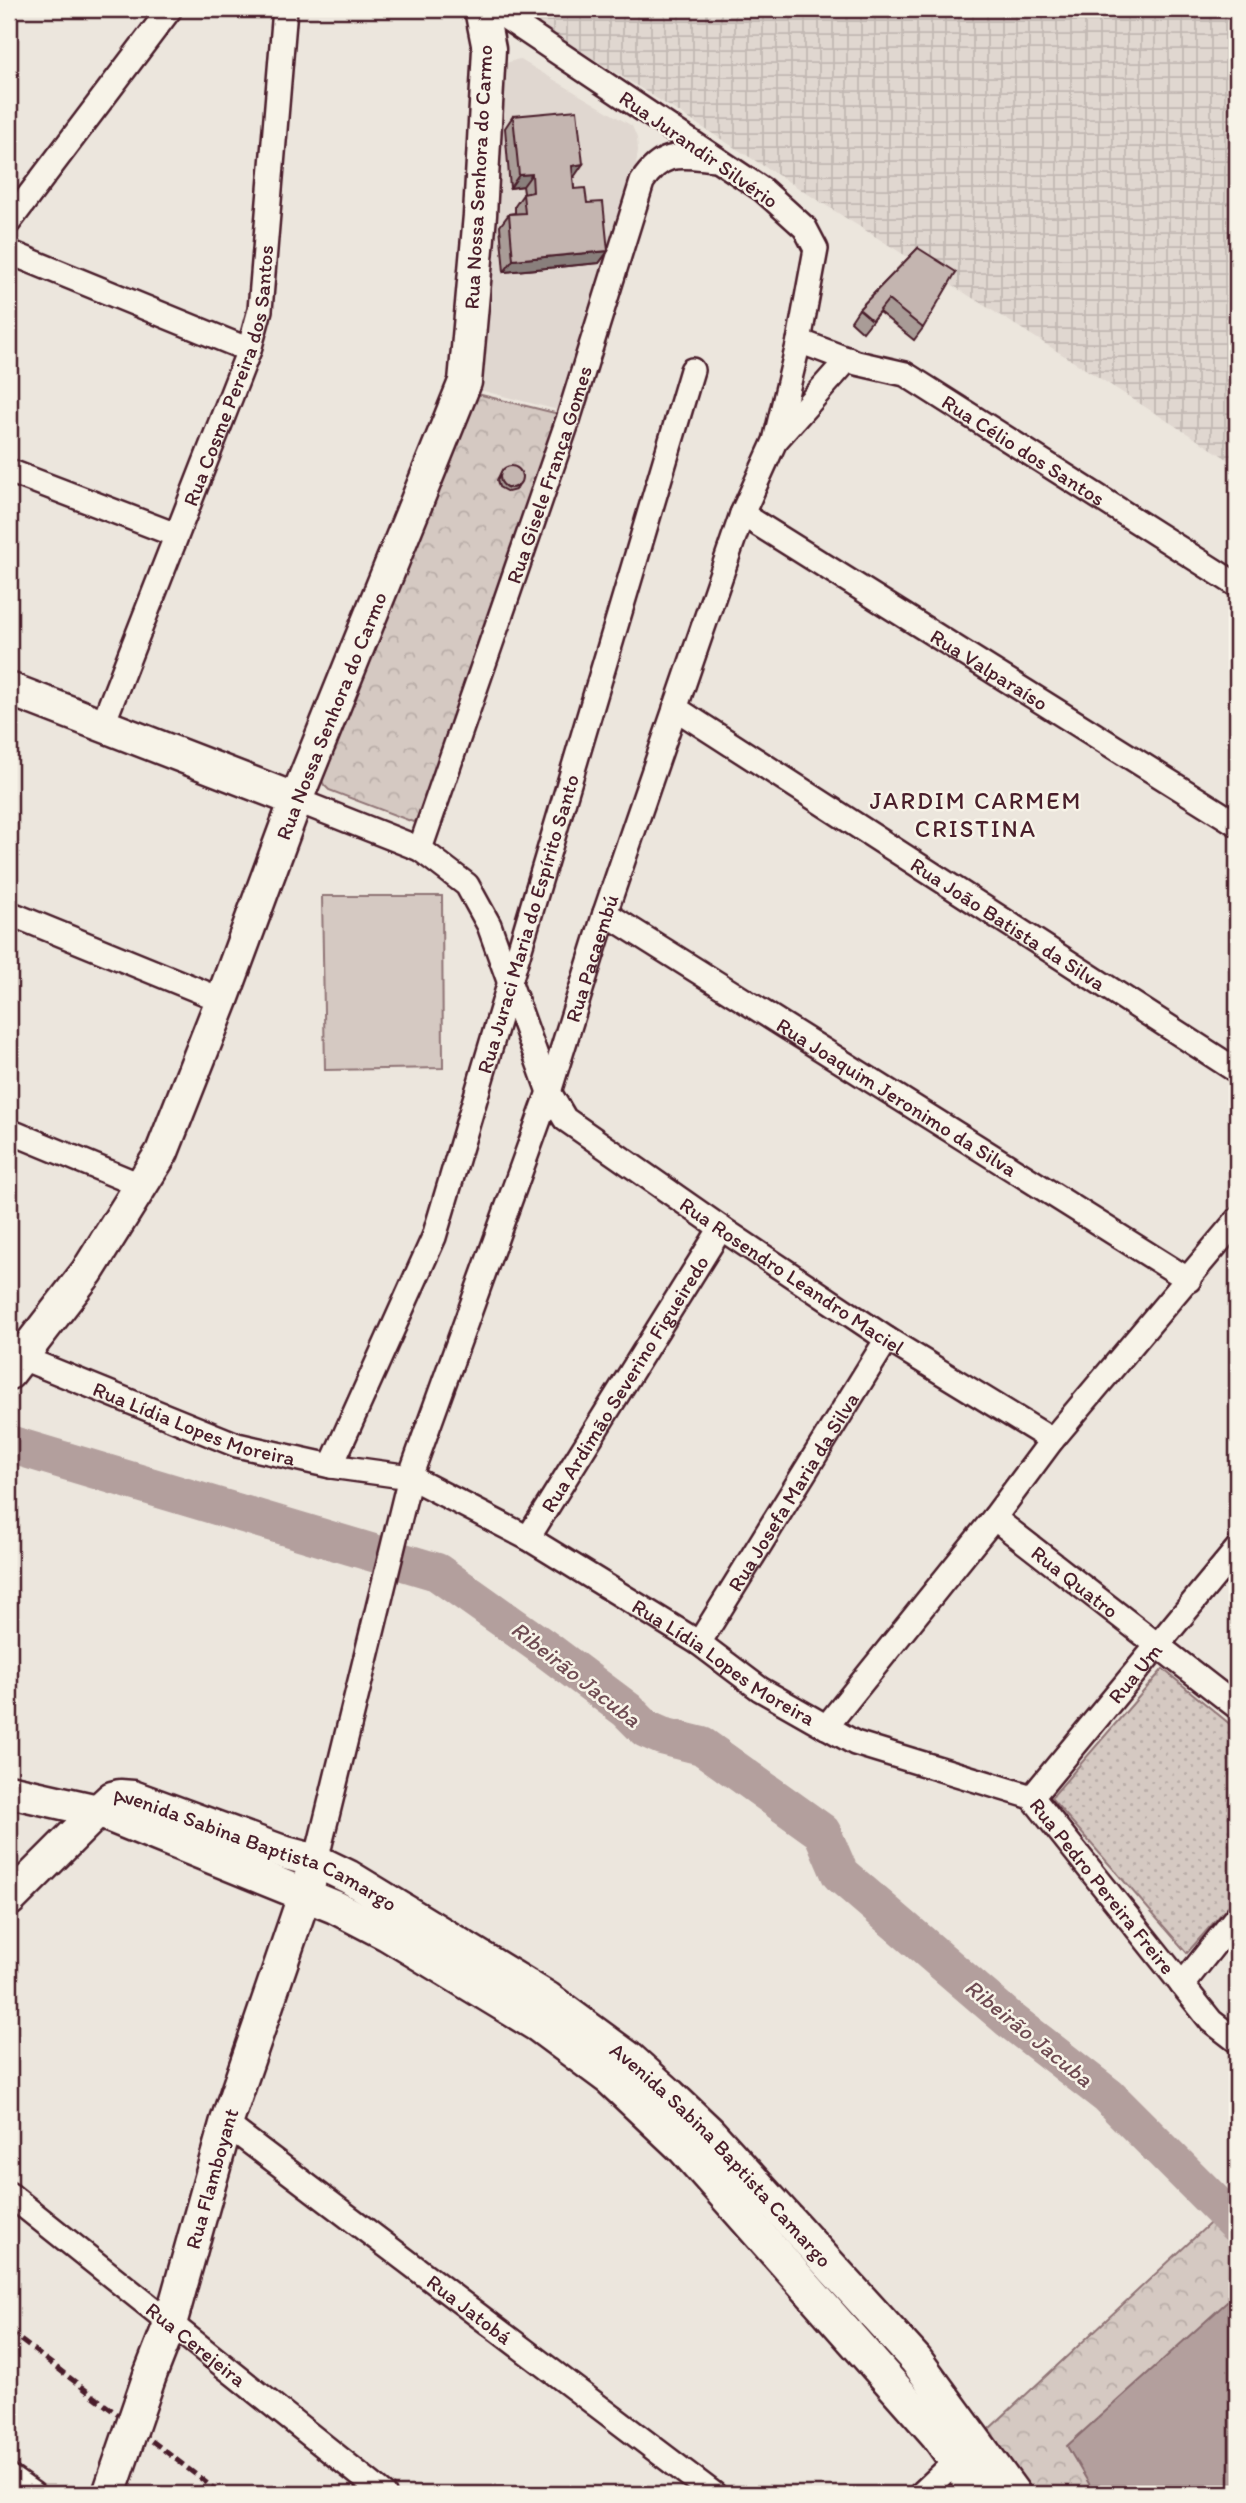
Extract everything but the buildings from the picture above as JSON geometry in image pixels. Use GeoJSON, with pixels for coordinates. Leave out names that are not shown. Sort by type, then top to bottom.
{"type":"FeatureCollection","features":[{"type":"Feature","properties":{"kind":"main road","name":"Rua Nossa Senhora do Carmo"},"geometry":{"type":"LineString","coordinates":[[15,1365],[87,1272],[162,1152],[296,800],[465,382],[480,215],[489,49],[481,9]]}},
{"type":"Feature","properties":{"kind":"main road"},"geometry":{"type":"LineString","coordinates":[[9,689],[296,800]]}},
{"type":"Feature","properties":{"kind":"main road"},"geometry":{"type":"LineString","coordinates":[[253,783],[271,810],[280,843]]}},
{"type":"Feature","properties":{"kind":"main road"},"geometry":{"type":"LineString","coordinates":[[9,1791],[97,1811]]}},
{"type":"Feature","properties":{"kind":"main road","name":"Avenida Sabina Baptista Camargo"},"geometry":{"type":"LineString","coordinates":[[979,2494],[942,2440],[719,2186],[684,2148],[610,2079],[537,2025],[387,1934],[335,1907],[97,1811],[112,1798],[133,1797],[286,1853],[316,1861],[349,1877],[547,1998],[630,2059],[709,2132],[916,2360],[1014,2494]]}},
{"type":"Feature","properties":{"kind":"main road"},"geometry":{"type":"LineString","coordinates":[[9,1900],[97,1811]]}},
{"type":"Feature","properties":{"kind":"main road","name":"Rua Flamboyant"},"geometry":{"type":"LineString","coordinates":[[109,2494],[170,2324],[226,2124],[316,1861]]}},
{"type":"Feature","properties":{"kind":"street"},"geometry":{"type":"LineString","coordinates":[[9,222],[170,9]]}},
{"type":"Feature","properties":{"kind":"street","name":"Rua Cosme Pereira dos Santos"},"geometry":{"type":"LineString","coordinates":[[102,726],[249,350],[260,310],[285,9]]}},
{"type":"Feature","properties":{"kind":"street","name":"Rua Jurandir Silvério"},"geometry":{"type":"LineString","coordinates":[[493,9],[763,190],[805,228],[816,248],[799,341]]}},
{"type":"Feature","properties":{"kind":"street","name":"Rua Gisele França Gomes"},"geometry":{"type":"LineString","coordinates":[[420,849],[568,421],[642,182],[652,167],[663,159],[678,155],[719,160]]}},
{"type":"Feature","properties":{"kind":"street"},"geometry":{"type":"LineString","coordinates":[[9,252],[249,350]]}},
{"type":"Feature","properties":{"kind":"street","name":"Rua Célio dos Santos"},"geometry":{"type":"LineString","coordinates":[[799,341],[848,359],[905,374],[1237,585]]}},
{"type":"Feature","properties":{"kind":"street","name":"Rua Pacaembú"},"geometry":{"type":"LineString","coordinates":[[316,1861],[410,1477],[549,1092],[605,913],[742,514],[775,441],[799,341]]}},
{"type":"Feature","properties":{"kind":"street","name":"Rua Pacaembú"},"geometry":{"type":"LineString","coordinates":[[775,441],[848,359]]}},
{"type":"Feature","properties":{"kind":"street","name":"Rua Juraci Maria do Espírito Santo"},"geometry":{"type":"LineString","coordinates":[[331,1466],[434,1237],[692,370]]}},
{"type":"Feature","properties":{"kind":"street"},"geometry":{"type":"LineString","coordinates":[[9,471],[176,535]]}},
{"type":"Feature","properties":{"kind":"street","name":"Rua Valparaíso"},"geometry":{"type":"LineString","coordinates":[[742,514],[1237,824]]}},
{"type":"Feature","properties":{"kind":"street","name":"Rua João Batista da Silva"},"geometry":{"type":"LineString","coordinates":[[675,708],[1237,1071]]}},
{"type":"Feature","properties":{"kind":"street","name":"Rua Rosendro Leandro Maciel"},"geometry":{"type":"LineString","coordinates":[[296,800],[420,849],[467,886],[489,925],[549,1092],[565,1119],[887,1339],[1052,1440]]}},
{"type":"Feature","properties":{"kind":"street","name":"Rua Joaquim Jeronimo da Silva"},"geometry":{"type":"LineString","coordinates":[[605,913],[1189,1280]]}},
{"type":"Feature","properties":{"kind":"street"},"geometry":{"type":"LineString","coordinates":[[9,914],[222,1000]]}},
{"type":"Feature","properties":{"kind":"street"},"geometry":{"type":"LineString","coordinates":[[9,1131],[142,1186]]}},
{"type":"Feature","properties":{"kind":"street","name":"Rua Lídia Lopes Moreira"},"geometry":{"type":"LineString","coordinates":[[15,1365],[237,1445],[331,1466],[410,1477],[528,1538],[699,1643],[760,1689],[826,1727],[994,1518],[1052,1440],[1237,1220]]}},
{"type":"Feature","properties":{"kind":"street","name":"Rua Ardimão Severino Figueiredo"},"geometry":{"type":"LineString","coordinates":[[528,1538],[721,1228]]}},
{"type":"Feature","properties":{"kind":"street","name":"Rua Josefa Maria da Silva"},"geometry":{"type":"LineString","coordinates":[[699,1643],[887,1339]]}},
{"type":"Feature","properties":{"kind":"street","name":"Rua Quatro"},"geometry":{"type":"LineString","coordinates":[[994,1518],[1237,1707]]}},
{"type":"Feature","properties":{"kind":"street","name":"Rua Um"},"geometry":{"type":"LineString","coordinates":[[1032,1797],[1237,1549]]}},
{"type":"Feature","properties":{"kind":"street","name":"Rua Pedro Pereira Freire"},"geometry":{"type":"LineString","coordinates":[[826,1727],[855,1743],[1032,1797],[1211,2021],[1237,2041]]}},
{"type":"Feature","properties":{"kind":"street"},"geometry":{"type":"LineString","coordinates":[[1182,1985],[1237,1916]]}},
{"type":"Feature","properties":{"kind":"street","name":"Rua Jatobá"},"geometry":{"type":"LineString","coordinates":[[226,2124],[714,2494]]}},
{"type":"Feature","properties":{"kind":"street","name":"Rua Cerejeira"},"geometry":{"type":"LineString","coordinates":[[9,2194],[384,2494]]}},
{"type":"Feature","properties":{"kind":"street"},"geometry":{"type":"LineString","coordinates":[[921,2494],[955,2462]]}},
{"type":"Feature","properties":{"kind":"street"},"geometry":{"type":"LineString","coordinates":[[9,2477],[33,2494]]}},
{"type":"Feature","properties":{"kind":"shaded area"},"geometry":{"type":"Polygon","coordinates":[[[515,9],[1237,9],[1237,465],[515,9]]]}},
{"type":"Feature","properties":{"kind":"shaded area"},"geometry":{"type":"Polygon","coordinates":[[[519,59],[632,126],[637,138],[635,173],[558,410],[472,388],[499,72],[506,63],[519,59]]]}},
{"type":"Feature","properties":{"kind":"shaded area"},"geometry":{"type":"Polygon","coordinates":[[[1237,2293],[1237,2494],[1095,2494],[1067,2446],[1237,2293]]]}},
{"type":"Feature","properties":{"kind":"green space"},"geometry":{"type":"Polygon","coordinates":[[[469,392],[559,414],[419,820],[413,822],[329,790],[321,779],[469,392]]]}},
{"type":"Feature","properties":{"kind":"green space"},"geometry":{"type":"Polygon","coordinates":[[[322,896],[442,896],[443,1068],[325,1070],[322,896]]]}},
{"type":"Feature","properties":{"kind":"green space"},"geometry":{"type":"Polygon","coordinates":[[[1163,1669],[1237,1730],[1237,1896],[1187,1953],[1051,1798],[1163,1669]]]}},
{"type":"Feature","properties":{"kind":"green space"},"geometry":{"type":"Polygon","coordinates":[[[1237,2198],[1237,2494],[1032,2494],[989,2429],[1237,2198]]]}},
{"type":"Feature","properties":{"kind":"waterway","name":"Ribeirão Jacuba"},"geometry":{"type":"LineString","coordinates":[[9,1444],[437,1572],[627,1710],[646,1729],[702,1746],[822,1832],[840,1874],[1010,2020],[1108,2096],[1237,2225]]}},
{"type":"Feature","properties":{"kind":"railway"},"geometry":{"type":"LineString","coordinates":[[9,2331],[221,2494]]}},
{"type":"Feature","properties":{"kind":"district","name":"JARDIM CARMEM CRISTINA"},"geometry":{"type":"Point","coordinates":[976,814]}}]}
